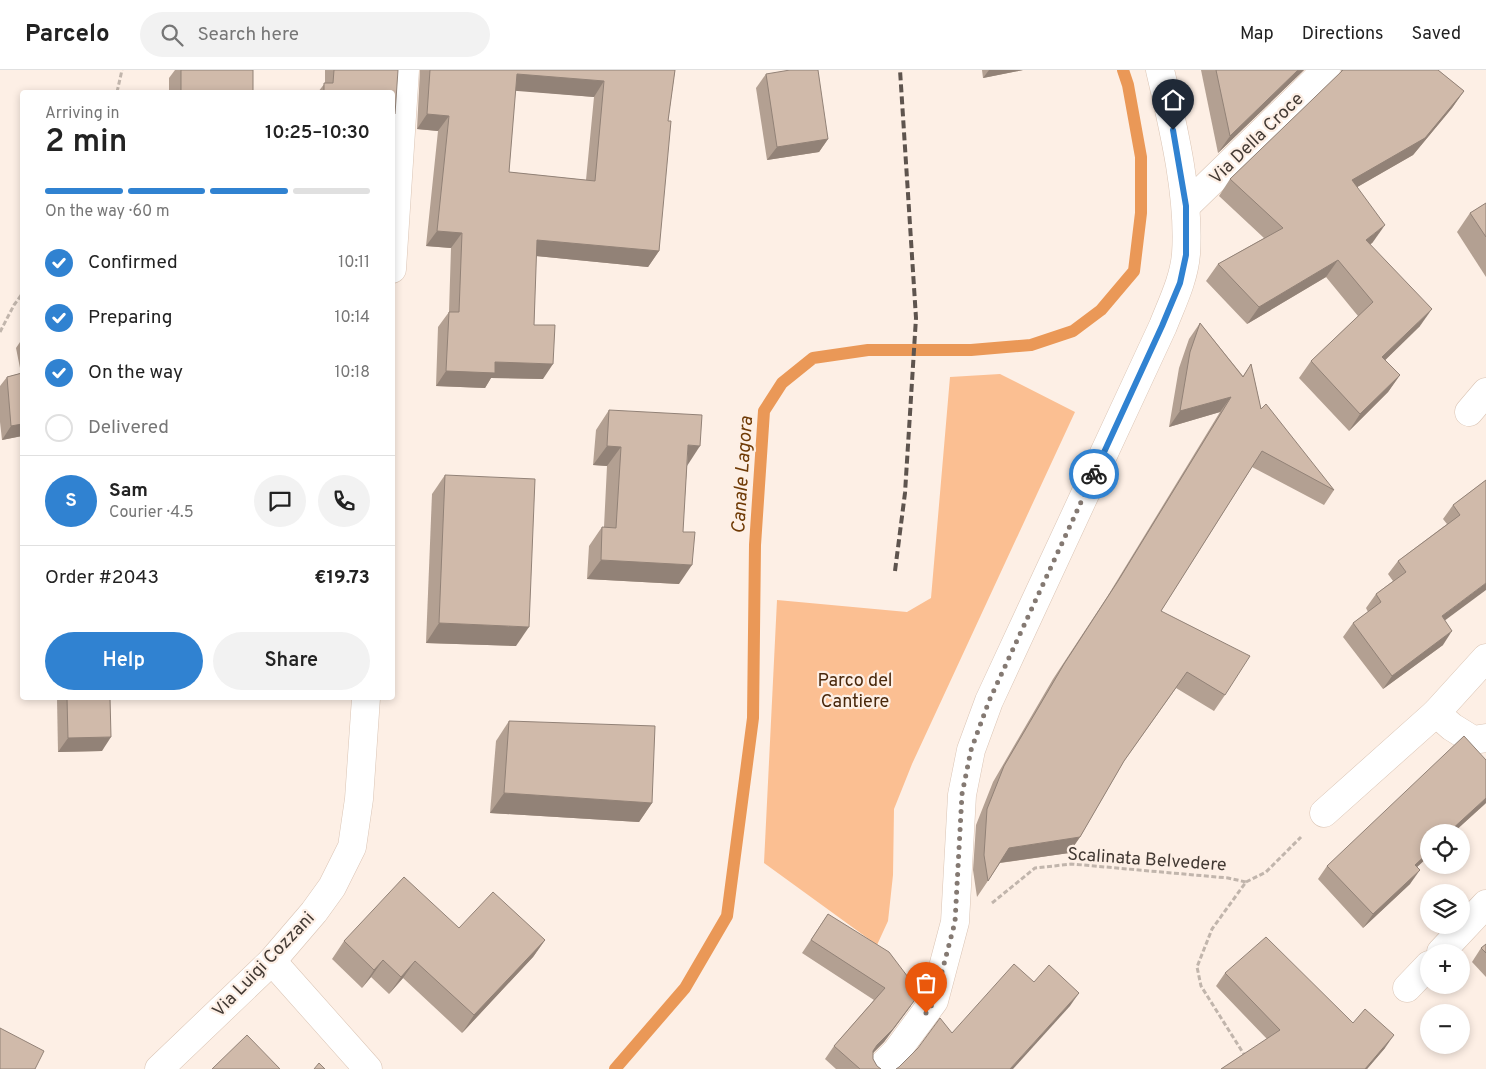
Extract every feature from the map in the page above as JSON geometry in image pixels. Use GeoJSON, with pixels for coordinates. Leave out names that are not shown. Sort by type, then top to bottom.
{"type":"FeatureCollection","features":[{"type":"Feature","properties":{"kind":"street"},"geometry":{"type":"LineString","coordinates":[[395,183],[396,154],[405,70]]}},
{"type":"Feature","properties":{"kind":"street"},"geometry":{"type":"LineString","coordinates":[[879,1069],[896,1052],[934,1002],[955,922],[962,794],[971,750],[989,701],[1180,283],[1186,255],[1186,206],[1170,111],[1160,70]]}},
{"type":"Feature","properties":{"kind":"street","name":"Via Della Croce"},"geometry":{"type":"LineString","coordinates":[[1186,206],[1326,70]]}},
{"type":"Feature","properties":{"kind":"street"},"geometry":{"type":"LineString","coordinates":[[1324,813],[1436,713],[1486,658]]}},
{"type":"Feature","properties":{"kind":"street","name":"Via Luigi Cozzani"},"geometry":{"type":"LineString","coordinates":[[159,1069],[272,961],[314,912],[332,887],[352,847],[359,800],[366,700]]}},
{"type":"Feature","properties":{"kind":"street"},"geometry":{"type":"LineString","coordinates":[[1436,713],[1452,727],[1473,740],[1486,738]]}},
{"type":"Feature","properties":{"kind":"street"},"geometry":{"type":"LineString","coordinates":[[1448,944],[1486,904]]}},
{"type":"Feature","properties":{"kind":"street"},"geometry":{"type":"LineString","coordinates":[[272,961],[368,1069]]}},
{"type":"Feature","properties":{"kind":"street"},"geometry":{"type":"LineString","coordinates":[[1407,988],[1420,974]]}},
{"type":"Feature","properties":{"kind":"path"},"geometry":{"type":"LineString","coordinates":[[117,90],[122,70]]}},
{"type":"Feature","properties":{"kind":"path"},"geometry":{"type":"LineString","coordinates":[[0,332],[20,297]]}},
{"type":"Feature","properties":{"kind":"path"},"geometry":{"type":"LineString","coordinates":[[1246,882],[1266,872],[1324,813]]}},
{"type":"Feature","properties":{"kind":"path","name":"Scalinata Belvedere"},"geometry":{"type":"LineString","coordinates":[[991,903],[1035,868],[1072,864],[1228,878],[1246,882],[1212,929],[1197,967],[1201,986],[1248,1061]]}},
{"type":"Feature","properties":{"kind":"green space","name":"Parco del Cantiere"},"geometry":{"type":"Polygon","coordinates":[[[1000,374],[1075,412],[912,764],[894,809],[893,875],[888,921],[877,945],[764,863],[777,600],[907,612],[931,598],[950,377],[1000,374]]]}},
{"type":"Feature","properties":{"kind":"building"},"geometry":{"type":"Polygon","coordinates":[[[181,70],[253,70],[253,90],[181,90],[181,70]]]}},
{"type":"Feature","properties":{"kind":"building"},"geometry":{"type":"Polygon","coordinates":[[[334,70],[398,70],[395,114],[395,90],[324,90],[324,83],[333,83],[334,70]]]}},
{"type":"Feature","properties":{"kind":"building"},"geometry":{"type":"Polygon","coordinates":[[[430,70],[675,70],[668,121],[671,121],[659,251],[537,240],[534,325],[555,325],[553,364],[495,362],[495,373],[446,371],[449,312],[459,312],[462,233],[437,231],[449,116],[427,114],[430,70]],[[517,74],[509,172],[595,181],[604,81],[517,74]]]}},
{"type":"Feature","properties":{"kind":"building"},"geometry":{"type":"Polygon","coordinates":[[[790,70],[818,70],[828,139],[777,147],[766,74],[790,70]]]}},
{"type":"Feature","properties":{"kind":"building"},"geometry":{"type":"Polygon","coordinates":[[[1216,70],[1298,70],[1230,136],[1216,70]]]}},
{"type":"Feature","properties":{"kind":"building"},"geometry":{"type":"Polygon","coordinates":[[[1343,70],[1438,70],[1464,91],[1425,138],[1352,180],[1385,225],[1366,240],[1432,309],[1382,357],[1400,375],[1360,414],[1311,361],[1373,302],[1338,260],[1259,307],[1218,264],[1283,228],[1230,179],[1343,70]]]}},
{"type":"Feature","properties":{"kind":"building"},"geometry":{"type":"Polygon","coordinates":[[[1486,203],[1486,237],[1470,213],[1486,203]]]}},
{"type":"Feature","properties":{"kind":"building"},"geometry":{"type":"Polygon","coordinates":[[[1200,323],[1243,377],[1251,364],[1261,409],[1266,404],[1334,490],[1262,451],[1161,611],[1250,656],[1225,695],[1187,672],[1124,761],[1080,837],[1009,848],[988,881],[984,855],[987,809],[1004,766],[1064,664],[1118,581],[1231,397],[1180,411],[1190,352],[1200,323]]]}},
{"type":"Feature","properties":{"kind":"building"},"geometry":{"type":"Polygon","coordinates":[[[20,374],[20,424],[11,426],[7,377],[20,374]]]}},
{"type":"Feature","properties":{"kind":"building"},"geometry":{"type":"Polygon","coordinates":[[[609,410],[702,415],[700,446],[688,445],[683,532],[695,532],[692,565],[601,560],[602,527],[616,528],[621,447],[607,446],[609,410]]]}},
{"type":"Feature","properties":{"kind":"building"},"geometry":{"type":"Polygon","coordinates":[[[445,475],[535,479],[529,627],[439,623],[445,475]]]}},
{"type":"Feature","properties":{"kind":"building"},"geometry":{"type":"Polygon","coordinates":[[[1486,480],[1486,583],[1442,616],[1452,631],[1392,676],[1353,623],[1381,602],[1376,594],[1406,572],[1398,561],[1460,515],[1453,505],[1486,480]]]}},
{"type":"Feature","properties":{"kind":"building"},"geometry":{"type":"Polygon","coordinates":[[[67,700],[110,700],[111,737],[68,738],[67,700]]]}},
{"type":"Feature","properties":{"kind":"building"},"geometry":{"type":"Polygon","coordinates":[[[509,721],[655,726],[652,803],[504,793],[509,721]]]}},
{"type":"Feature","properties":{"kind":"building"},"geometry":{"type":"Polygon","coordinates":[[[1464,736],[1486,760],[1486,798],[1458,824],[1420,824],[1420,860],[1415,865],[1420,870],[1373,914],[1327,866],[1464,736]]]}},
{"type":"Feature","properties":{"kind":"building"},"geometry":{"type":"Polygon","coordinates":[[[404,877],[459,928],[493,892],[545,940],[474,1015],[415,961],[401,977],[383,960],[374,970],[344,941],[404,877]]]}},
{"type":"Feature","properties":{"kind":"building"},"geometry":{"type":"Polygon","coordinates":[[[828,914],[889,952],[920,993],[893,1029],[873,1051],[873,1059],[881,1069],[860,1069],[834,1046],[885,988],[811,940],[828,914]]]}},
{"type":"Feature","properties":{"kind":"building"},"geometry":{"type":"Polygon","coordinates":[[[1266,937],[1353,1023],[1365,1009],[1394,1035],[1365,1069],[1221,1069],[1280,1030],[1225,973],[1266,937]]]}},
{"type":"Feature","properties":{"kind":"building"},"geometry":{"type":"Polygon","coordinates":[[[1486,944],[1486,953],[1481,948],[1486,944]]]}},
{"type":"Feature","properties":{"kind":"building"},"geometry":{"type":"Polygon","coordinates":[[[1014,964],[1034,982],[1049,965],[1079,993],[1010,1069],[896,1069],[918,1048],[940,1018],[952,1033],[1014,964]]]}},
{"type":"Feature","properties":{"kind":"building"},"geometry":{"type":"Polygon","coordinates":[[[0,1028],[44,1051],[35,1069],[0,1069],[0,1028]]]}},
{"type":"Feature","properties":{"kind":"building"},"geometry":{"type":"Polygon","coordinates":[[[247,1035],[280,1069],[212,1069],[247,1035]]]}},
{"type":"Feature","properties":{"kind":"building"},"geometry":{"type":"Polygon","coordinates":[[[319,1063],[325,1069],[314,1069],[319,1063]]]}},
{"type":"Feature","properties":{"kind":"waterway","name":"Canale Lagora"},"geometry":{"type":"LineString","coordinates":[[615,1069],[685,988],[727,916],[753,718],[755,545],[764,411],[782,383],[813,358],[868,350],[971,350],[1031,345],[1073,331],[1101,310],[1134,271],[1141,213],[1141,157],[1128,85],[1123,70]]}},
{"type":"Feature","properties":{"kind":"railway"},"geometry":{"type":"LineString","coordinates":[[895,571],[905,493],[916,318],[900,70]]}},
{"type":"Feature","properties":{"kind":"way so far"},"geometry":{"type":"LineString","coordinates":[[926,1013],[934,1002],[955,922],[962,794],[971,750],[989,701],[1094,474]]}},
{"type":"Feature","properties":{"kind":"route"},"geometry":{"type":"LineString","coordinates":[[1094,474],[1180,283],[1186,255],[1186,206],[1173,130]]}}]}
